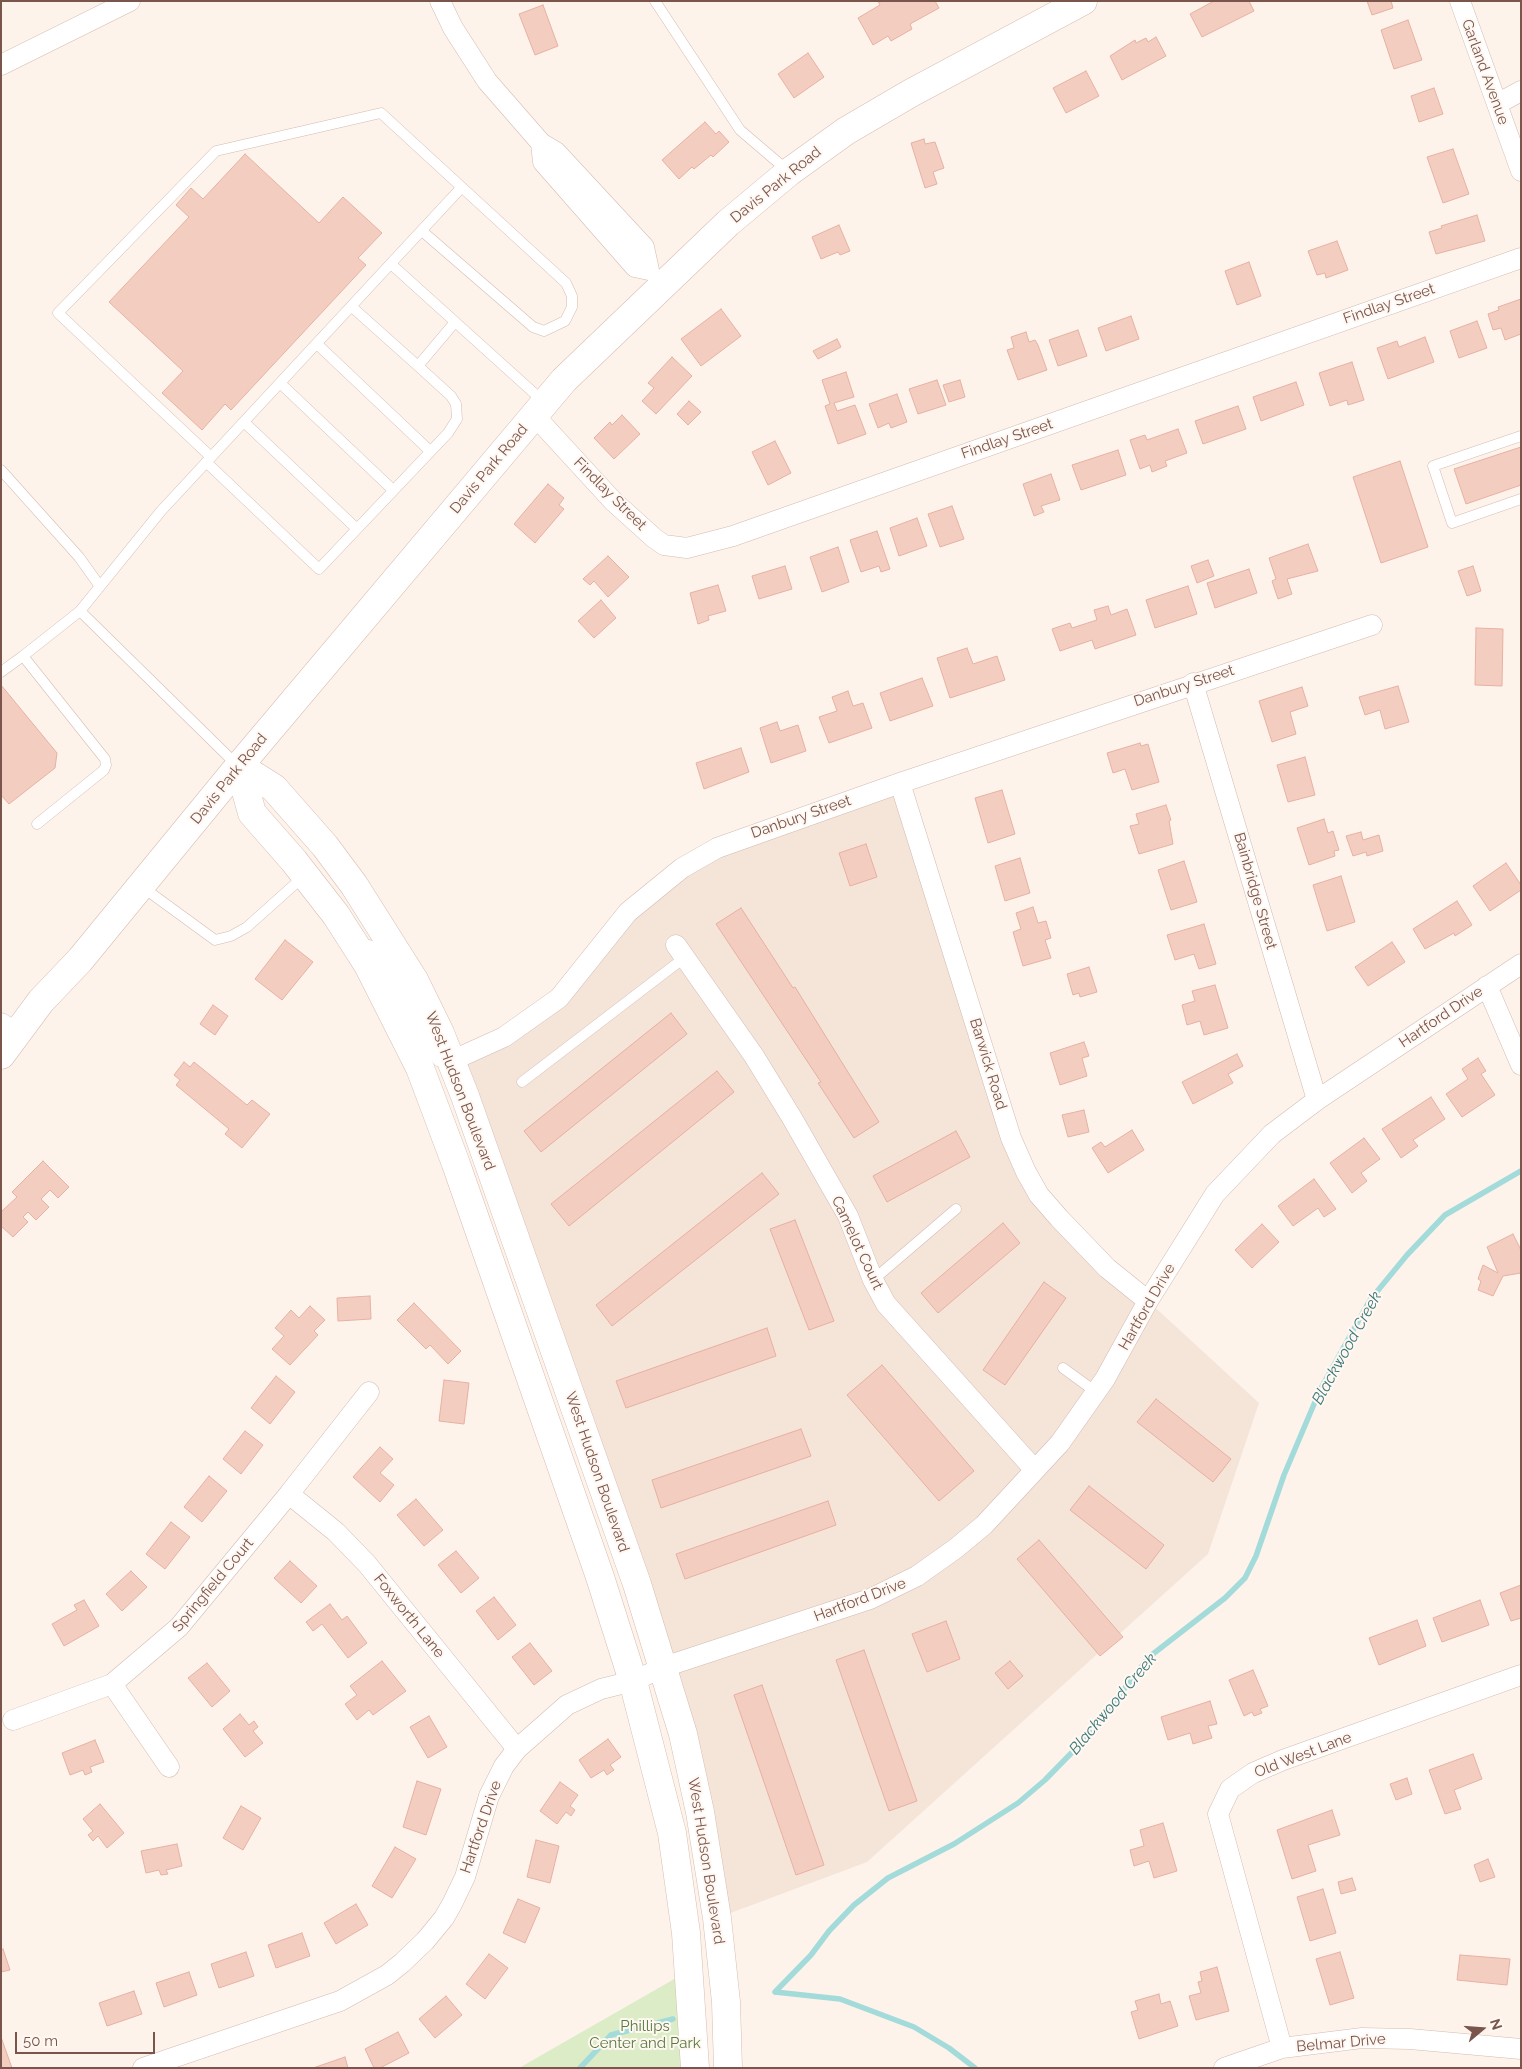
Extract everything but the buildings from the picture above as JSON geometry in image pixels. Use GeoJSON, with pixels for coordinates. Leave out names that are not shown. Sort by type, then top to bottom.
{"type":"FeatureCollection","features":[{"type":"Feature","properties":{"kind":"main road","name":"Davis Park Road"},"geometry":{"type":"LineString","coordinates":[[1,1055],[10,1028],[42,1001],[80,960],[238,766],[539,409],[657,277],[728,223],[789,172],[846,131],[911,93],[1083,1]]}},
{"type":"Feature","properties":{"kind":"main road","name":"West Hudson Boulevard"},"geometry":{"type":"LineString","coordinates":[[238,766],[252,813],[305,875],[368,965],[420,1068],[456,1164],[589,1545],[633,1681],[672,1833],[686,1933],[695,2068]]}},
{"type":"Feature","properties":{"kind":"main road","name":"West Hudson Boulevard"},"geometry":{"type":"LineString","coordinates":[[238,766],[274,788],[325,846],[354,885],[414,980],[451,1061],[637,1584],[683,1734],[700,1812],[718,1918],[726,2002],[728,2068]]}},
{"type":"Feature","properties":{"kind":"street"},"geometry":{"type":"LineString","coordinates":[[1,66],[130,1]]}},
{"type":"Feature","properties":{"kind":"street"},"geometry":{"type":"LineString","coordinates":[[440,1],[453,28],[487,81],[541,142],[543,162],[635,267],[657,277]]}},
{"type":"Feature","properties":{"kind":"street","name":"Garland Avenue"},"geometry":{"type":"LineString","coordinates":[[1460,1],[1521,171]]}},
{"type":"Feature","properties":{"kind":"street"},"geometry":{"type":"LineString","coordinates":[[1497,104],[1521,91]]}},
{"type":"Feature","properties":{"kind":"street","name":"Findlay Street"},"geometry":{"type":"LineString","coordinates":[[539,409],[613,501],[654,538],[664,544],[687,548],[733,536],[1521,258]]}},
{"type":"Feature","properties":{"kind":"street","name":"Danbury Street"},"geometry":{"type":"LineString","coordinates":[[451,1061],[504,1037],[559,998],[628,912],[682,868],[717,848],[1193,683],[1372,625]]}},
{"type":"Feature","properties":{"kind":"street","name":"Bainbridge Street"},"geometry":{"type":"LineString","coordinates":[[1193,683],[1317,1100]]}},
{"type":"Feature","properties":{"kind":"street","name":"Barwick Road"},"geometry":{"type":"LineString","coordinates":[[900,783],[1011,1138],[1026,1172],[1039,1195],[1107,1268],[1148,1301]]}},
{"type":"Feature","properties":{"kind":"street","name":"Camelot Court"},"geometry":{"type":"LineString","coordinates":[[680,951],[754,1056],[792,1118],[848,1216],[873,1280],[886,1304],[1034,1469]]}},
{"type":"Feature","properties":{"kind":"street","name":"Hartford Drive"},"geometry":{"type":"LineString","coordinates":[[143,2068],[340,2001],[387,1975],[402,1963],[425,1941],[444,1918],[452,1904],[464,1877],[489,1796],[504,1766],[517,1749],[567,1705],[601,1689],[633,1681],[664,1667],[870,1599],[909,1581],[955,1549],[984,1525],[1060,1443],[1096,1392],[1148,1301],[1215,1194],[1272,1134],[1317,1100],[1521,964]]}},
{"type":"Feature","properties":{"kind":"street"},"geometry":{"type":"LineString","coordinates":[[1487,986],[1521,1065]]}},
{"type":"Feature","properties":{"kind":"street","name":"Springfield Court"},"geometry":{"type":"LineString","coordinates":[[13,1720],[112,1684],[185,1621],[289,1494],[369,1392]]}},
{"type":"Feature","properties":{"kind":"street","name":"Foxworth Lane"},"geometry":{"type":"LineString","coordinates":[[289,1494],[336,1532],[368,1564],[517,1749]]}},
{"type":"Feature","properties":{"kind":"street","name":"Old West Lane"},"geometry":{"type":"LineString","coordinates":[[1282,2048],[1218,1814],[1230,1790],[1253,1773],[1283,1760],[1521,1675]]}},
{"type":"Feature","properties":{"kind":"street"},"geometry":{"type":"LineString","coordinates":[[112,1684],[169,1766]]}},
{"type":"Feature","properties":{"kind":"street","name":"Belmar Drive"},"geometry":{"type":"LineString","coordinates":[[1224,2068],[1282,2048],[1372,2038],[1410,2038],[1521,2049]]}},
{"type":"Feature","properties":{"kind":"lane"},"geometry":{"type":"LineString","coordinates":[[655,1],[740,130],[789,172]]}},
{"type":"Feature","properties":{"kind":"lane"},"geometry":{"type":"LineString","coordinates":[[352,307],[451,396],[456,404],[457,419],[430,451],[319,569],[58,313],[216,151],[381,112],[460,188],[566,284],[572,296],[572,307],[565,321],[544,331],[532,327],[422,232]]}},
{"type":"Feature","properties":{"kind":"lane"},"geometry":{"type":"LineString","coordinates":[[1,672],[80,611],[161,511],[422,232],[460,188]]}},
{"type":"Feature","properties":{"kind":"lane"},"geometry":{"type":"LineString","coordinates":[[391,264],[455,322],[539,409]]}},
{"type":"Feature","properties":{"kind":"lane"},"geometry":{"type":"LineString","coordinates":[[418,366],[455,322]]}},
{"type":"Feature","properties":{"kind":"lane"},"geometry":{"type":"LineString","coordinates":[[317,344],[430,451]]}},
{"type":"Feature","properties":{"kind":"lane"},"geometry":{"type":"LineString","coordinates":[[280,383],[394,490]]}},
{"type":"Feature","properties":{"kind":"lane"},"geometry":{"type":"LineString","coordinates":[[244,422],[357,529]]}},
{"type":"Feature","properties":{"kind":"lane"},"geometry":{"type":"LineString","coordinates":[[1521,436],[1433,466],[1452,523],[1521,499]]}},
{"type":"Feature","properties":{"kind":"lane"},"geometry":{"type":"LineString","coordinates":[[1,470],[79,557],[100,585]]}},
{"type":"Feature","properties":{"kind":"lane"},"geometry":{"type":"LineString","coordinates":[[80,611],[238,766]]}},
{"type":"Feature","properties":{"kind":"lane"},"geometry":{"type":"LineString","coordinates":[[23,656],[105,759],[106,765],[104,770],[37,824]]}},
{"type":"Feature","properties":{"kind":"lane"},"geometry":{"type":"LineString","coordinates":[[141,886],[215,940],[230,936],[247,927],[305,875]]}},
{"type":"Feature","properties":{"kind":"lane"},"geometry":{"type":"LineString","coordinates":[[352,941],[373,946],[381,955],[403,993],[432,1054],[438,1061],[451,1061]]}},
{"type":"Feature","properties":{"kind":"lane"},"geometry":{"type":"LineString","coordinates":[[522,1082],[680,951]]}},
{"type":"Feature","properties":{"kind":"lane"},"geometry":{"type":"LineString","coordinates":[[873,1280],[956,1209]]}},
{"type":"Feature","properties":{"kind":"lane"},"geometry":{"type":"LineString","coordinates":[[1063,1368],[1096,1392]]}},
{"type":"Feature","properties":{"kind":"shaded area"},"geometry":{"type":"Polygon","coordinates":[[[900,783],[1026,1172],[1148,1301],[1259,1403],[1208,1554],[867,1862],[717,1918],[700,1812],[451,1061],[504,1037],[682,868],[900,783]]]}},
{"type":"Feature","properties":{"kind":"green space","name":"Phillips Center and Park"},"geometry":{"type":"Polygon","coordinates":[[[676,1978],[682,2068],[519,2068],[676,1978]]]}},
{"type":"Feature","properties":{"kind":"waterway","name":"Blackwood Creek"},"geometry":{"type":"LineString","coordinates":[[775,1992],[811,1955],[829,1931],[854,1905],[888,1878],[954,1844],[1018,1803],[1045,1780],[1086,1738],[1149,1657],[1225,1598],[1245,1578],[1256,1556],[1284,1475],[1320,1390],[1370,1300],[1407,1255],[1445,1215],[1521,1171]]}},
{"type":"Feature","properties":{"kind":"waterway"},"geometry":{"type":"LineString","coordinates":[[775,1992],[840,1999],[914,2027],[949,2048],[975,2068]]}},
{"type":"Feature","properties":{"kind":"waterway","name":"Blackwood Creek"},"geometry":{"type":"LineString","coordinates":[[580,2068],[611,2035],[673,2019]]}}]}
